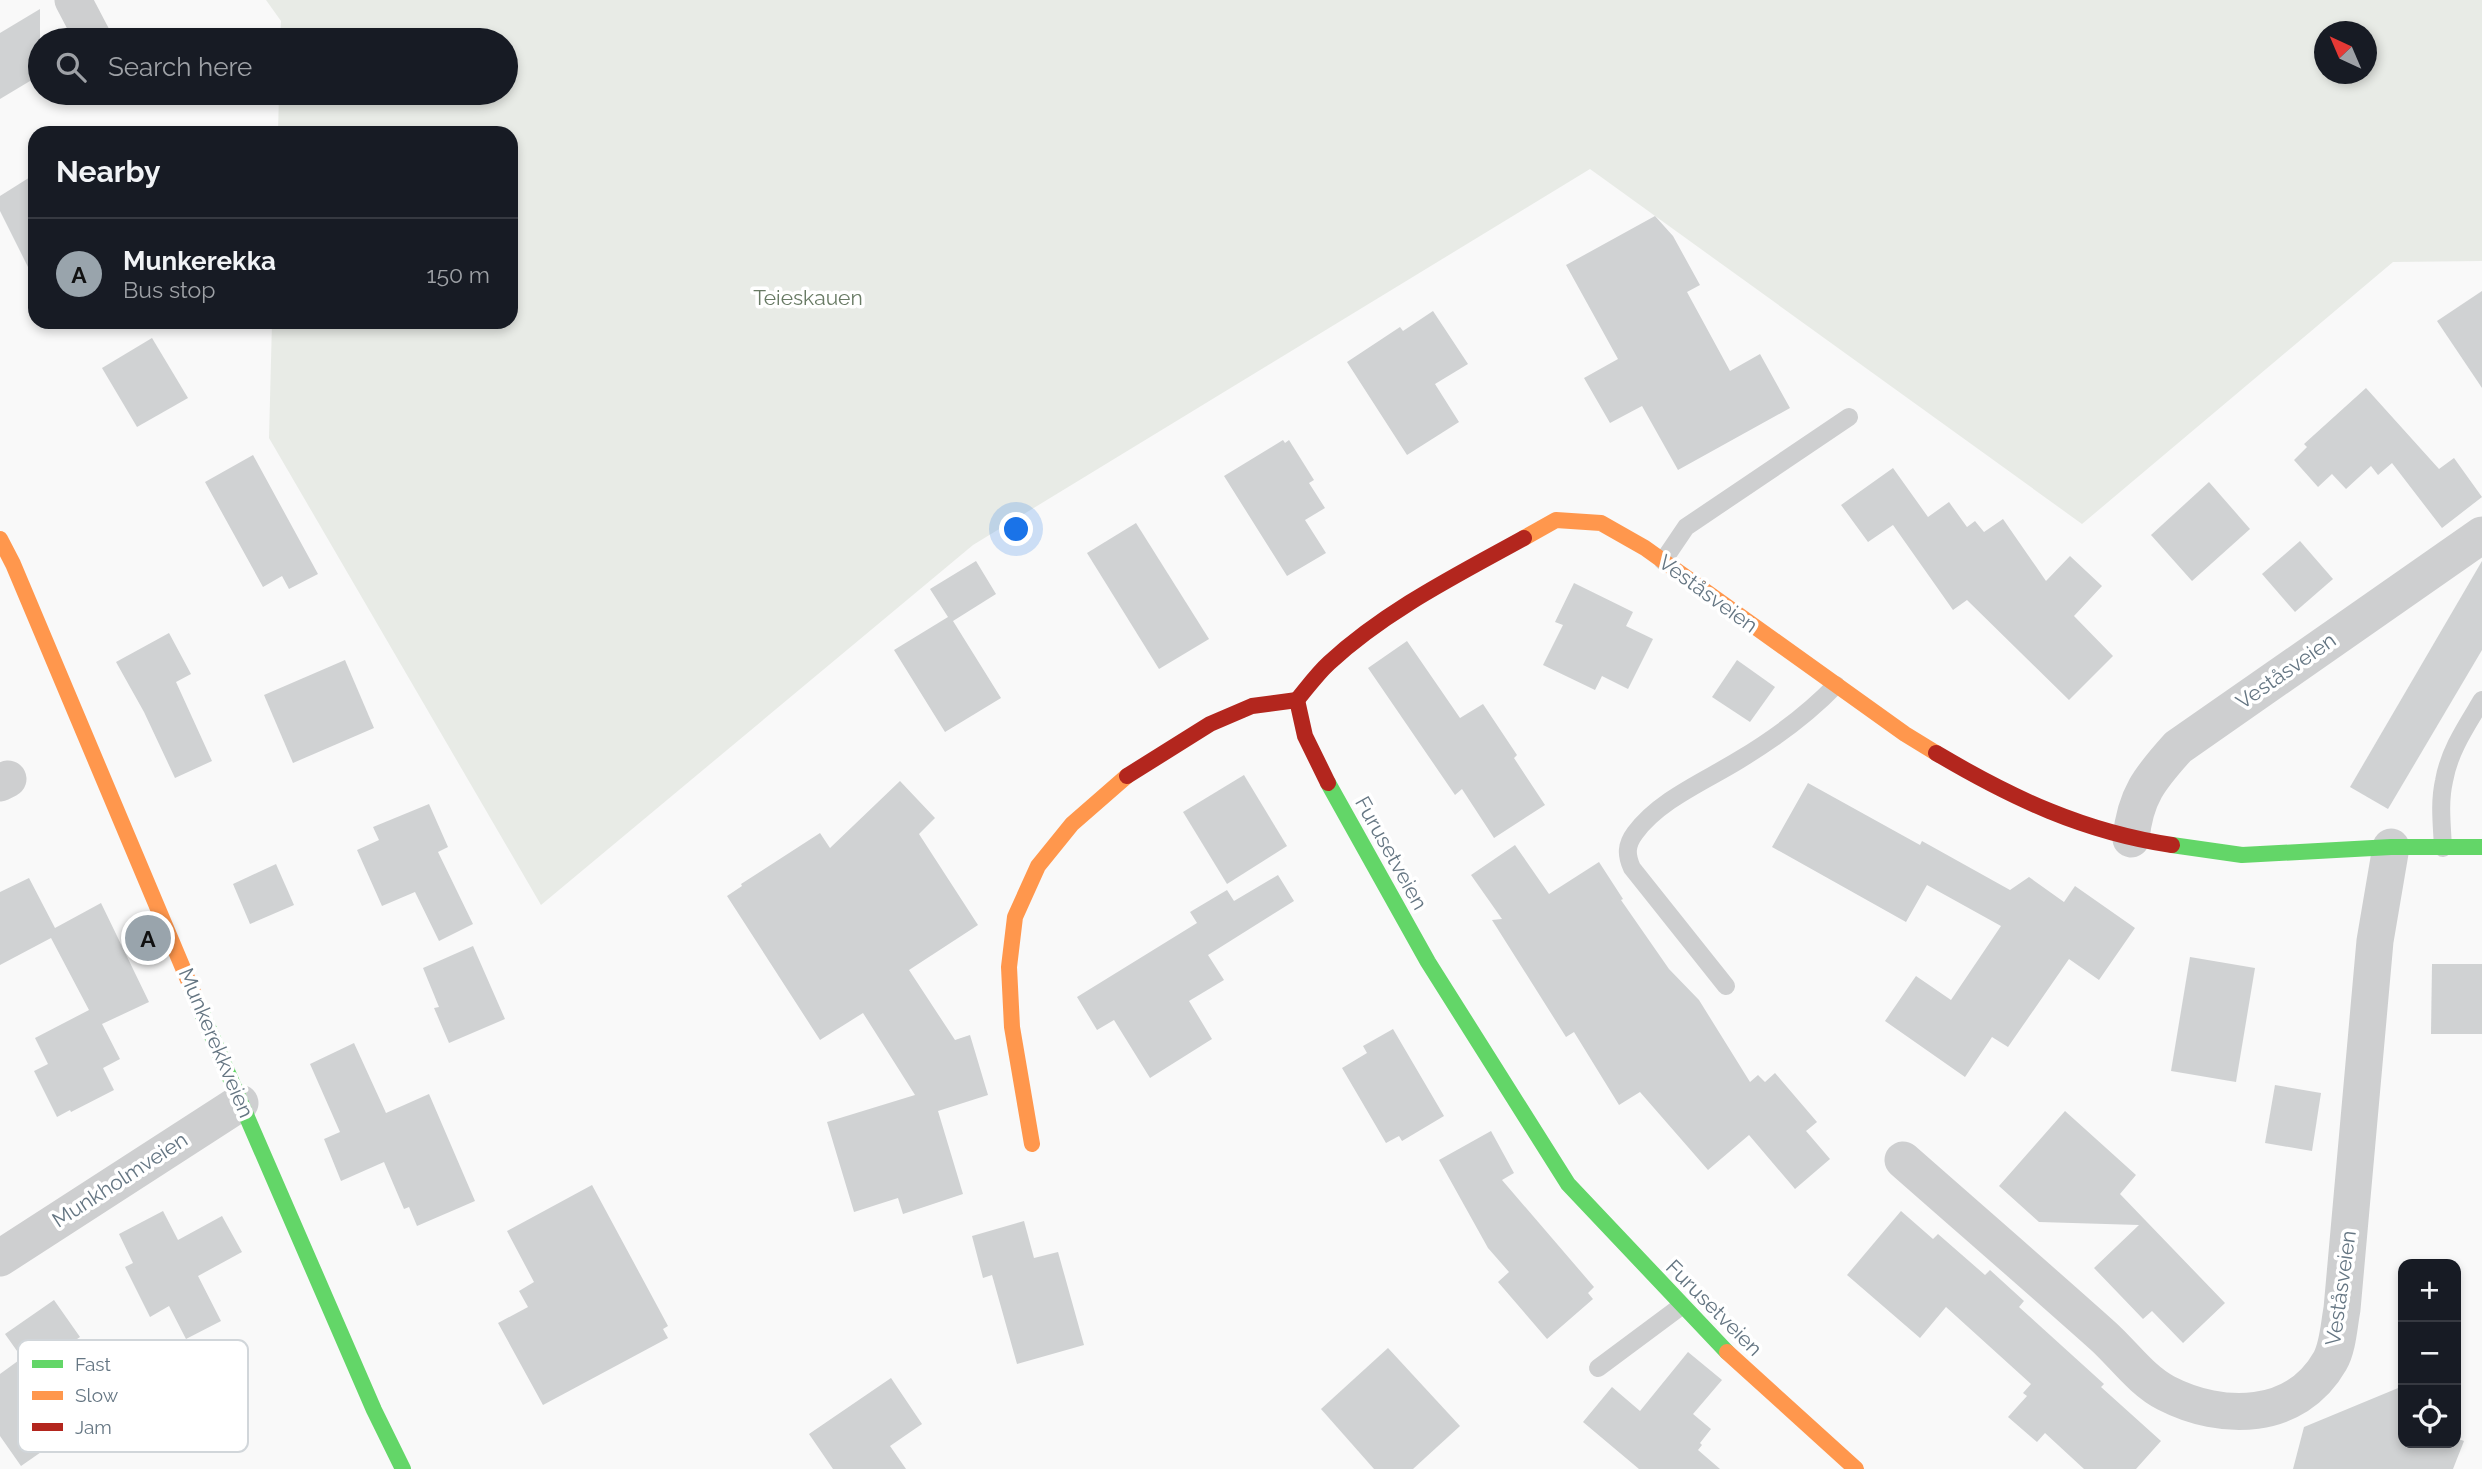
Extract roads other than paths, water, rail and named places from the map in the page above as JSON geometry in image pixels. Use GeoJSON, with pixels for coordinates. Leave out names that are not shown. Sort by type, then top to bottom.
{"type":"FeatureCollection","features":[{"type":"Feature","properties":{"kind":"street"},"geometry":{"type":"LineString","coordinates":[[73,0],[88,28]]}},
{"type":"Feature","properties":{"kind":"street","name":"Veståsveien"},"geometry":{"type":"LineString","coordinates":[[1297,701],[1326,665],[1357,639],[1430,590],[1556,520],[1601,523],[1662,561],[1905,734],[1990,785],[2068,820],[2131,839],[2242,855],[2390,847],[2482,848]]}},
{"type":"Feature","properties":{"kind":"street","name":"Veståsveien"},"geometry":{"type":"LineString","coordinates":[[2131,839],[2133,815],[2150,778],[2178,747],[2482,535]]}},
{"type":"Feature","properties":{"kind":"street","name":"Munkerekkveien"},"geometry":{"type":"LineString","coordinates":[[0,539],[13,564],[240,1102],[374,1410],[403,1469]]}},
{"type":"Feature","properties":{"kind":"street"},"geometry":{"type":"LineString","coordinates":[[1032,1144],[1012,1027],[1009,967],[1015,917],[1038,866],[1072,824],[1126,777],[1210,724],[1252,706],[1297,701]]}},
{"type":"Feature","properties":{"kind":"street","name":"Furusetveien"},"geometry":{"type":"LineString","coordinates":[[1297,701],[1305,736],[1316,762],[1428,962],[1567,1184],[1710,1338],[1856,1469]]}},
{"type":"Feature","properties":{"kind":"street","name":"Veståsveien"},"geometry":{"type":"LineString","coordinates":[[1903,1160],[2164,1392],[2208,1410],[2263,1410],[2293,1400],[2313,1385],[2332,1359],[2342,1309],[2375,942],[2390,847]]}},
{"type":"Feature","properties":{"kind":"street","name":"Munkholmveien"},"geometry":{"type":"LineString","coordinates":[[0,1258],[240,1102]]}},
{"type":"Feature","properties":{"kind":"lane"},"geometry":{"type":"LineString","coordinates":[[1662,561],[1686,527],[1849,417]]}},
{"type":"Feature","properties":{"kind":"lane"},"geometry":{"type":"LineString","coordinates":[[1726,986],[1632,868],[1627,856],[1628,846],[1634,834],[1649,817],[1742,759],[1803,716],[1836,685]]}},
{"type":"Feature","properties":{"kind":"lane"},"geometry":{"type":"LineString","coordinates":[[2443,848],[2441,809],[2444,779],[2455,746],[2482,700]]}},
{"type":"Feature","properties":{"kind":"lane"},"geometry":{"type":"LineString","coordinates":[[1598,1368],[1680,1307]]}},
{"type":"Feature","properties":{"kind":"place","name":"Munkerekka"},"geometry":{"type":"Point","coordinates":[148,938]}},
{"type":"Feature","properties":{"kind":"park label","name":"Teieskauen"},"geometry":{"type":"Point","coordinates":[808,298]}}]}
